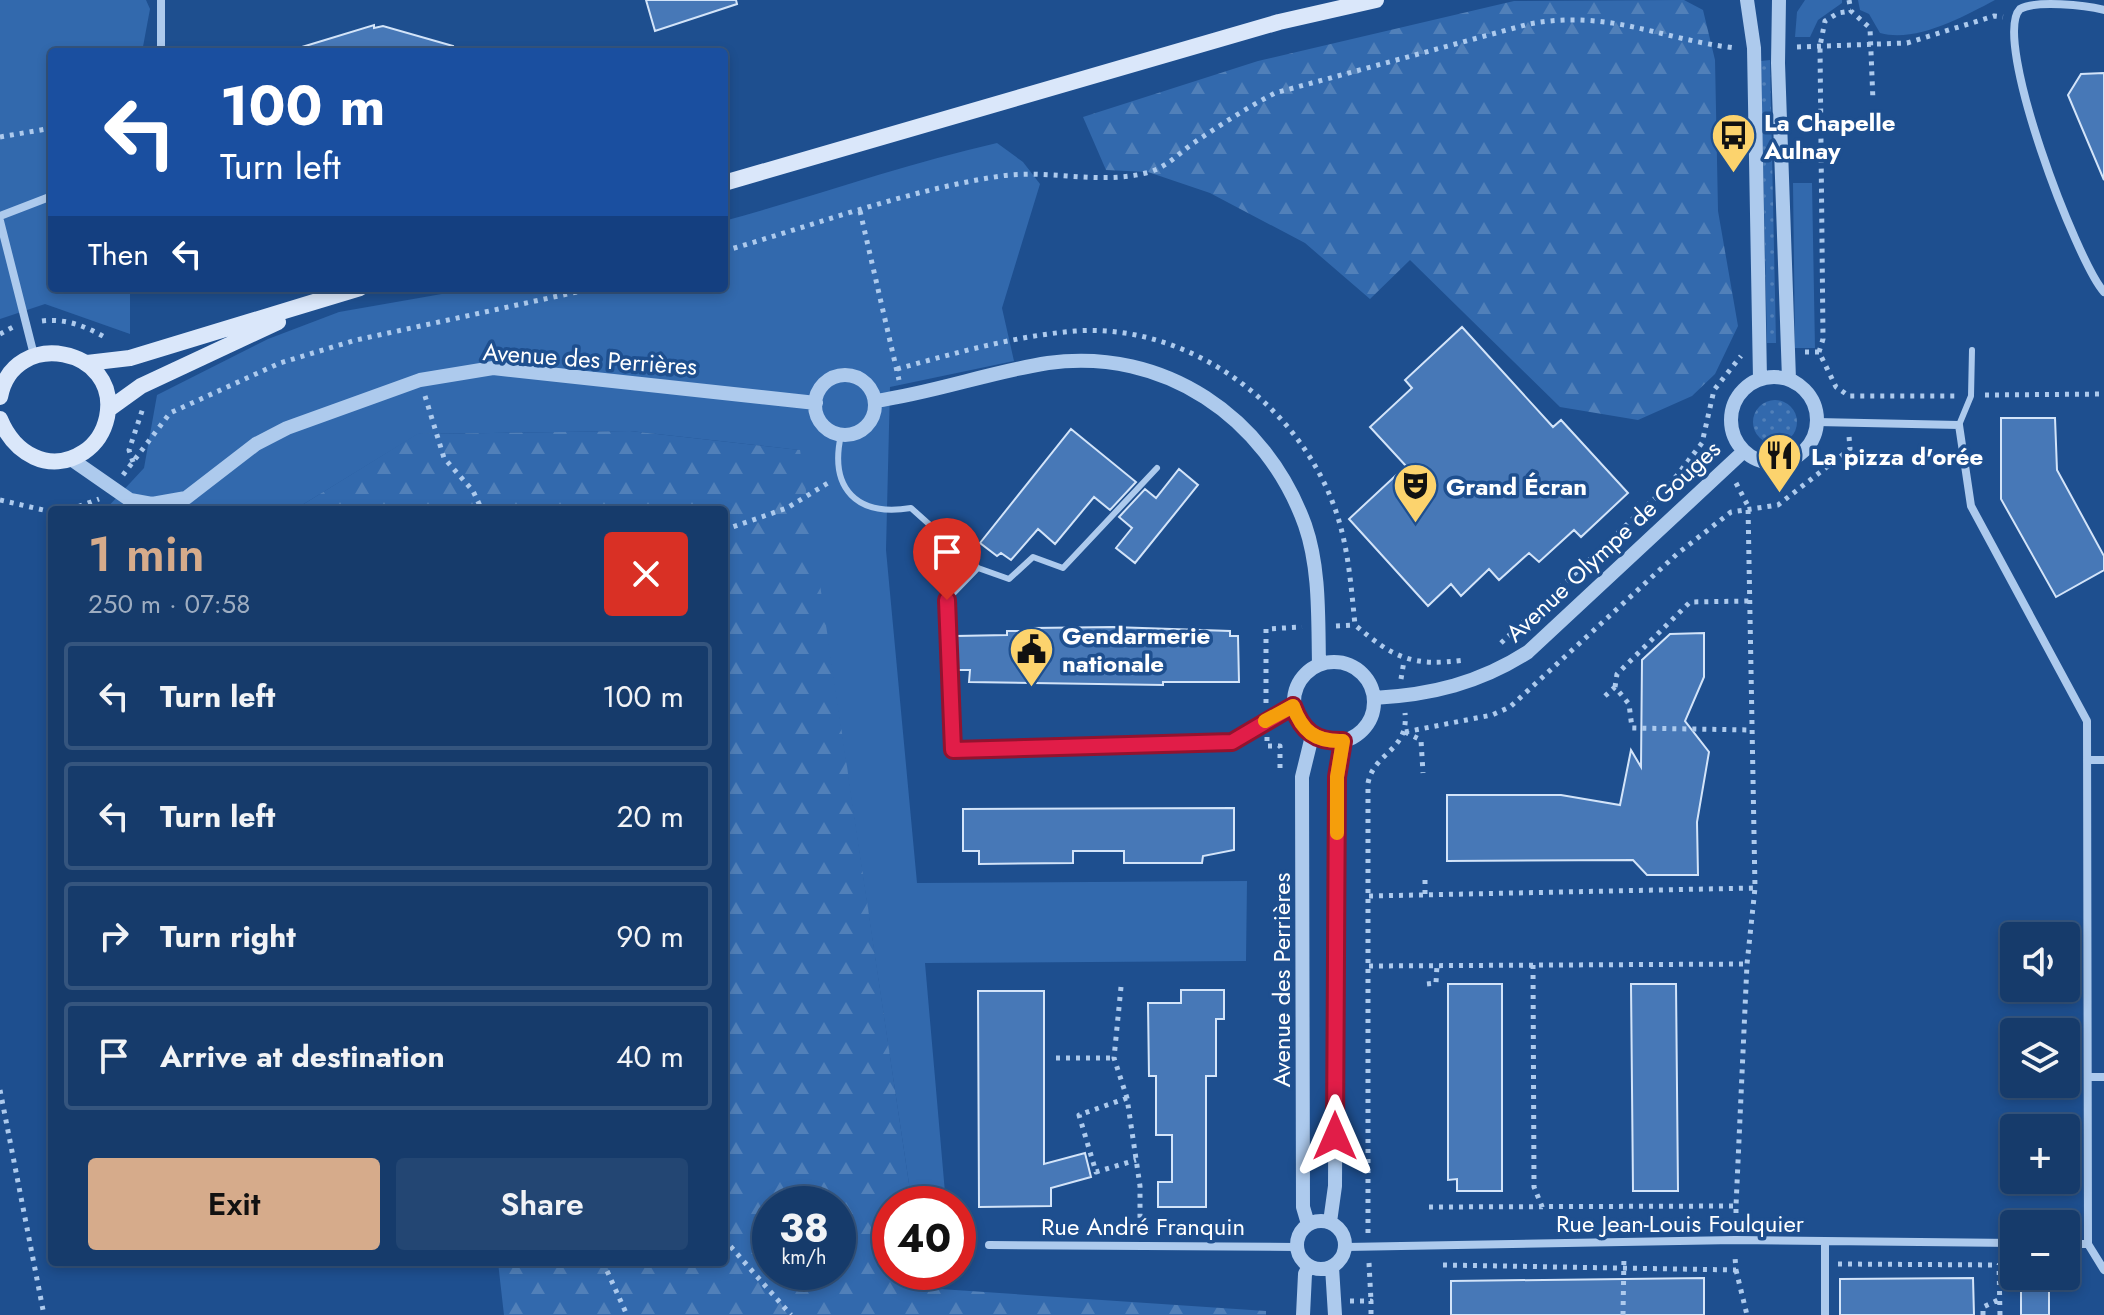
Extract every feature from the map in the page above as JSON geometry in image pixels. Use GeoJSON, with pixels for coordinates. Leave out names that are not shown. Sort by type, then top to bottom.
{"type":"FeatureCollection","features":[{"type":"Feature","properties":{"kind":"main road"},"geometry":{"type":"LineString","coordinates":[[1279,22],[1338,0]]}},
{"type":"Feature","properties":{"kind":"main road"},"geometry":{"type":"LineString","coordinates":[[728,182],[1279,22],[1376,0]]}},
{"type":"Feature","properties":{"kind":"main road"},"geometry":{"type":"LineString","coordinates":[[87,363],[130,358],[347,292]]}},
{"type":"Feature","properties":{"kind":"main road"},"geometry":{"type":"LineString","coordinates":[[0,419],[7,436],[19,449],[53,462],[71,459],[97,440],[109,409],[141,386],[334,296]]}},
{"type":"Feature","properties":{"kind":"main road"},"geometry":{"type":"LineString","coordinates":[[0,397],[9,374],[34,355],[52,351],[71,354],[87,363],[99,376],[109,409]]}},
{"type":"Feature","properties":{"kind":"street"},"geometry":{"type":"LineString","coordinates":[[161,0],[161,48]]}},
{"type":"Feature","properties":{"kind":"street"},"geometry":{"type":"LineString","coordinates":[[1747,0],[1754,48],[1760,379]]}},
{"type":"Feature","properties":{"kind":"street"},"geometry":{"type":"LineString","coordinates":[[1779,0],[1781,185],[1789,379]]}},
{"type":"Feature","properties":{"kind":"street"},"geometry":{"type":"LineString","coordinates":[[2104,10],[2058,2],[2032,3],[2020,9],[2015,19],[2015,57],[2035,131],[2081,257],[2104,292]]}},
{"type":"Feature","properties":{"kind":"street"},"geometry":{"type":"LineString","coordinates":[[34,355],[0,218],[48,198]]}},
{"type":"Feature","properties":{"kind":"street"},"geometry":{"type":"LineString","coordinates":[[875,401],[1049,363],[1105,361],[1152,372],[1193,389],[1236,418],[1263,446],[1287,486],[1305,526],[1315,571],[1319,664]]}},
{"type":"Feature","properties":{"kind":"street","name":"Avenue des Perrières"},"geometry":{"type":"LineString","coordinates":[[71,459],[130,500],[152,504],[186,498],[256,444],[287,428],[420,380],[493,368],[816,403]]}},
{"type":"Feature","properties":{"kind":"street"},"geometry":{"type":"LineString","coordinates":[[849,375],[866,384],[875,401],[872,419],[867,426],[851,435],[841,435],[819,420],[818,393],[830,379],[849,375]]}},
{"type":"Feature","properties":{"kind":"street"},"geometry":{"type":"LineString","coordinates":[[1760,379],[1789,379],[1810,396],[1817,422],[1807,448],[1783,463],[1755,459],[1744,451],[1731,425],[1732,410],[1738,397],[1760,379]]}},
{"type":"Feature","properties":{"kind":"street"},"geometry":{"type":"LineString","coordinates":[[1817,422],[1959,425],[1971,506],[2087,721],[2088,1244],[2104,1270]]}},
{"type":"Feature","properties":{"kind":"street","name":"Avenue Olympe de Gouges"},"geometry":{"type":"LineString","coordinates":[[1374,698],[1403,696],[1469,682],[1496,673],[1528,652],[1744,451]]}},
{"type":"Feature","properties":{"kind":"street"},"geometry":{"type":"LineString","coordinates":[[1337,661],[1355,667],[1368,680],[1374,698],[1371,718],[1360,733],[1343,741],[1327,742],[1312,736],[1299,723],[1293,706],[1295,688],[1304,673],[1319,664],[1337,661]]}},
{"type":"Feature","properties":{"kind":"street"},"geometry":{"type":"LineString","coordinates":[[1258,725],[1293,706]]}},
{"type":"Feature","properties":{"kind":"street","name":"Avenue des Perrières"},"geometry":{"type":"LineString","coordinates":[[1308,1224],[1303,1207],[1302,777],[1312,736]]}},
{"type":"Feature","properties":{"kind":"street"},"geometry":{"type":"LineString","coordinates":[[1330,1222],[1335,1186],[1337,777],[1343,741]]}},
{"type":"Feature","properties":{"kind":"street"},"geometry":{"type":"LineString","coordinates":[[2087,760],[2104,760]]}},
{"type":"Feature","properties":{"kind":"street"},"geometry":{"type":"LineString","coordinates":[[2088,1077],[2104,1077]]}},
{"type":"Feature","properties":{"kind":"street"},"geometry":{"type":"LineString","coordinates":[[1330,1222],[1344,1236],[1346,1247],[1342,1259],[1332,1267],[1320,1270],[1309,1266],[1296,1247],[1299,1233],[1308,1224],[1330,1222]]}},
{"type":"Feature","properties":{"kind":"street","name":"Rue Jean-Louis Foulquier"},"geometry":{"type":"LineString","coordinates":[[1346,1247],[1624,1242],[2000,1243]]}},
{"type":"Feature","properties":{"kind":"street"},"geometry":{"type":"LineString","coordinates":[[1825,1242],[1825,1315]]}},
{"type":"Feature","properties":{"kind":"street"},"geometry":{"type":"LineString","coordinates":[[2080,1244],[2088,1244]]}},
{"type":"Feature","properties":{"kind":"street","name":"Rue André Franquin"},"geometry":{"type":"LineString","coordinates":[[989,1245],[1296,1247]]}},
{"type":"Feature","properties":{"kind":"street"},"geometry":{"type":"LineString","coordinates":[[1303,1315],[1305,1274],[1309,1266]]}},
{"type":"Feature","properties":{"kind":"street"},"geometry":{"type":"LineString","coordinates":[[1332,1267],[1335,1315]]}},
{"type":"Feature","properties":{"kind":"lane"},"geometry":{"type":"LineString","coordinates":[[1959,425],[1971,396],[1972,350]]}},
{"type":"Feature","properties":{"kind":"lane"},"geometry":{"type":"LineString","coordinates":[[841,435],[839,469],[843,484],[859,505],[891,512],[911,508],[978,568],[1009,579],[1033,557],[1063,568],[1157,468]]}},
{"type":"Feature","properties":{"kind":"lane"},"geometry":{"type":"LineString","coordinates":[[978,568],[947,600],[953,750],[1232,742],[1258,725]]}},
{"type":"Feature","properties":{"kind":"path"},"geometry":{"type":"LineString","coordinates":[[1849,0],[1851,11],[1870,28],[1873,101]]}},
{"type":"Feature","properties":{"kind":"path"},"geometry":{"type":"LineString","coordinates":[[1819,352],[1823,339],[1820,46],[1825,21],[1838,13],[1851,11]]}},
{"type":"Feature","properties":{"kind":"path"},"geometry":{"type":"LineString","coordinates":[[1793,47],[1907,43],[1994,16],[2015,19]]}},
{"type":"Feature","properties":{"kind":"path"},"geometry":{"type":"LineString","coordinates":[[728,250],[860,211],[1002,176],[1044,174],[1114,178],[1148,172],[1168,164],[1189,147],[1275,93],[1529,24],[1569,18],[1599,19],[1732,48]]}},
{"type":"Feature","properties":{"kind":"path"},"geometry":{"type":"LineString","coordinates":[[0,137],[48,129]]}},
{"type":"Feature","properties":{"kind":"path"},"geometry":{"type":"LineString","coordinates":[[860,211],[903,397]]}},
{"type":"Feature","properties":{"kind":"path"},"geometry":{"type":"LineString","coordinates":[[84,506],[92,504],[110,489],[170,413],[265,369],[356,340],[577,292]]}},
{"type":"Feature","properties":{"kind":"path"},"geometry":{"type":"LineString","coordinates":[[897,369],[1029,337],[1078,331],[1139,336],[1187,349],[1239,380],[1264,402],[1307,452],[1335,507],[1348,563],[1355,625],[1404,661]]}},
{"type":"Feature","properties":{"kind":"path"},"geometry":{"type":"LineString","coordinates":[[420,380],[444,458],[473,491],[480,506]]}},
{"type":"Feature","properties":{"kind":"path"},"geometry":{"type":"LineString","coordinates":[[1371,1301],[1368,1246],[1371,771],[1405,732],[1492,715],[1510,707],[1677,554],[1731,512],[1778,505],[1820,476],[1850,449],[1849,396]]}},
{"type":"Feature","properties":{"kind":"path"},"geometry":{"type":"LineString","coordinates":[[728,529],[787,508],[825,486],[839,469]]}},
{"type":"Feature","properties":{"kind":"path"},"geometry":{"type":"LineString","coordinates":[[0,500],[48,511]]}},
{"type":"Feature","properties":{"kind":"path"},"geometry":{"type":"LineString","coordinates":[[1736,1206],[1747,964],[1755,888],[1749,545]]}},
{"type":"Feature","properties":{"kind":"path"},"geometry":{"type":"LineString","coordinates":[[1605,696],[1615,687],[1617,674],[1690,602],[1750,601]]}},
{"type":"Feature","properties":{"kind":"path"},"geometry":{"type":"LineString","coordinates":[[1615,687],[1629,704],[1632,728],[1752,730]]}},
{"type":"Feature","properties":{"kind":"path"},"geometry":{"type":"LineString","coordinates":[[1403,696],[1405,732]]}},
{"type":"Feature","properties":{"kind":"path"},"geometry":{"type":"LineString","coordinates":[[1405,732],[1421,740],[1423,773]]}},
{"type":"Feature","properties":{"kind":"path"},"geometry":{"type":"LineString","coordinates":[[1425,877],[1425,894]]}},
{"type":"Feature","properties":{"kind":"path"},"geometry":{"type":"LineString","coordinates":[[1369,896],[1755,888]]}},
{"type":"Feature","properties":{"kind":"path"},"geometry":{"type":"LineString","coordinates":[[1369,966],[1747,964]]}},
{"type":"Feature","properties":{"kind":"path"},"geometry":{"type":"LineString","coordinates":[[1427,984],[1436,983],[1437,965]]}},
{"type":"Feature","properties":{"kind":"path"},"geometry":{"type":"LineString","coordinates":[[1533,965],[1534,1187],[1543,1209]]}},
{"type":"Feature","properties":{"kind":"path"},"geometry":{"type":"LineString","coordinates":[[1121,987],[1114,1058],[1127,1098],[1136,1160],[1140,1246]]}},
{"type":"Feature","properties":{"kind":"path"},"geometry":{"type":"LineString","coordinates":[[1056,1058],[1114,1058]]}},
{"type":"Feature","properties":{"kind":"path"},"geometry":{"type":"LineString","coordinates":[[0,1090],[44,1315]]}},
{"type":"Feature","properties":{"kind":"path"},"geometry":{"type":"LineString","coordinates":[[1127,1098],[1079,1115],[1096,1172],[1136,1160]]}},
{"type":"Feature","properties":{"kind":"path"},"geometry":{"type":"LineString","coordinates":[[1623,1315],[1624,1242]]}},
{"type":"Feature","properties":{"kind":"path"},"geometry":{"type":"LineString","coordinates":[[728,1244],[791,1315]]}},
{"type":"Feature","properties":{"kind":"path"},"geometry":{"type":"LineString","coordinates":[[1825,1263],[1999,1265],[2000,1315]]}},
{"type":"Feature","properties":{"kind":"path"},"geometry":{"type":"LineString","coordinates":[[605,1266],[627,1315]]}},
{"type":"Feature","properties":{"kind":"path"},"geometry":{"type":"LineString","coordinates":[[1736,1270],[1747,1315]]}},
{"type":"Feature","properties":{"kind":"path"},"geometry":{"type":"LineString","coordinates":[[1983,1315],[1983,1307],[2000,1299]]}},
{"type":"Feature","properties":{"kind":"green space"},"geometry":{"type":"Polygon","coordinates":[[[0,0],[146,0],[150,9],[143,48],[48,48],[48,292],[130,292],[130,334],[45,304],[0,319],[0,0]]]}},
{"type":"Feature","properties":{"kind":"green space"},"geometry":{"type":"Polygon","coordinates":[[[1684,0],[1703,10],[1715,60],[1718,211],[1738,326],[1715,374],[1692,396],[1638,420],[1560,407],[1410,260],[1370,299],[1305,243],[1210,193],[1148,172],[1106,170],[1083,117],[1258,61],[1514,1],[1684,0]]]}},
{"type":"Feature","properties":{"kind":"green space"},"geometry":{"type":"Polygon","coordinates":[[[1805,0],[1842,0],[1842,3],[1818,20],[1810,37],[1795,37],[1797,12],[1805,0]]]}},
{"type":"Feature","properties":{"kind":"green space"},"geometry":{"type":"Polygon","coordinates":[[[1858,0],[1995,0],[1939,27],[1894,35],[1880,33],[1869,14],[1860,10],[1858,0]]]}},
{"type":"Feature","properties":{"kind":"green space"},"geometry":{"type":"Polygon","coordinates":[[[1770,60],[1776,343],[1767,343],[1761,61],[1770,60]]]}},
{"type":"Feature","properties":{"kind":"green space"},"geometry":{"type":"Polygon","coordinates":[[[997,143],[1023,162],[1040,184],[1002,308],[1014,361],[890,387],[886,550],[917,883],[1247,881],[1246,961],[925,963],[944,1186],[909,1186],[799,450],[630,431],[418,434],[301,506],[109,506],[144,468],[157,395],[268,339],[339,312],[453,292],[728,292],[728,220],[997,143]]]}},
{"type":"Feature","properties":{"kind":"green space"},"geometry":{"type":"Polygon","coordinates":[[[1793,183],[1812,183],[1815,348],[1795,348],[1793,183]]]}},
{"type":"Feature","properties":{"kind":"green space"},"geometry":{"type":"Polygon","coordinates":[[[1775,400],[1791,406],[1797,422],[1791,438],[1775,444],[1759,438],[1753,422],[1759,406],[1775,400]]]}},
{"type":"Feature","properties":{"kind":"green space"},"geometry":{"type":"Polygon","coordinates":[[[630,431],[800,450],[909,1186],[872,1186],[872,1290],[955,1290],[1266,1311],[1266,1315],[504,1315],[498,1266],[728,1266],[728,506],[300,506],[417,434],[630,431]]]}},
{"type":"Feature","properties":{"kind":"building"},"geometry":{"type":"Polygon","coordinates":[[[646,0],[736,0],[737,4],[655,31],[646,0]]]}},
{"type":"Feature","properties":{"kind":"building"},"geometry":{"type":"Polygon","coordinates":[[[374,25],[374,28],[383,26],[453,46],[453,48],[302,47],[374,25]]]}},
{"type":"Feature","properties":{"kind":"building"},"geometry":{"type":"Polygon","coordinates":[[[2104,73],[2104,180],[2068,95],[2081,74],[2104,73]]]}},
{"type":"Feature","properties":{"kind":"building"},"geometry":{"type":"Polygon","coordinates":[[[1462,327],[1553,427],[1561,420],[1628,493],[1581,537],[1574,530],[1539,562],[1529,553],[1499,580],[1489,569],[1461,596],[1451,584],[1428,606],[1349,519],[1406,466],[1370,427],[1412,388],[1405,380],[1462,327]]]}},
{"type":"Feature","properties":{"kind":"building"},"geometry":{"type":"Polygon","coordinates":[[[2001,418],[2055,418],[2057,470],[2104,556],[2104,570],[2056,597],[2001,499],[2001,418]]]}},
{"type":"Feature","properties":{"kind":"building"},"geometry":{"type":"Polygon","coordinates":[[[1071,429],[1136,482],[1110,510],[1094,497],[1055,544],[1038,529],[1011,560],[1001,553],[997,556],[980,543],[1071,429]]]}},
{"type":"Feature","properties":{"kind":"building"},"geometry":{"type":"Polygon","coordinates":[[[1179,469],[1198,485],[1135,563],[1116,548],[1132,528],[1119,517],[1145,489],[1156,498],[1179,469]]]}},
{"type":"Feature","properties":{"kind":"building"},"geometry":{"type":"Polygon","coordinates":[[[1033,628],[1230,631],[1230,636],[1238,636],[1239,682],[1163,682],[1163,685],[969,682],[970,670],[957,670],[956,636],[1007,635],[1007,631],[1033,631],[1033,628]]]}},
{"type":"Feature","properties":{"kind":"building"},"geometry":{"type":"Polygon","coordinates":[[[1704,633],[1704,677],[1685,721],[1709,752],[1697,822],[1698,875],[1647,875],[1633,860],[1447,861],[1447,795],[1561,795],[1620,805],[1631,750],[1641,767],[1642,660],[1670,634],[1704,633]]]}},
{"type":"Feature","properties":{"kind":"building"},"geometry":{"type":"Polygon","coordinates":[[[1234,808],[1234,850],[1203,856],[1202,863],[1124,863],[1124,851],[1073,851],[1073,863],[979,864],[979,851],[963,851],[963,809],[1234,808]]]}},
{"type":"Feature","properties":{"kind":"building"},"geometry":{"type":"Polygon","coordinates":[[[1448,984],[1502,984],[1502,1191],[1457,1191],[1457,1179],[1448,1180],[1448,984]]]}},
{"type":"Feature","properties":{"kind":"building"},"geometry":{"type":"Polygon","coordinates":[[[1631,984],[1676,984],[1678,1191],[1633,1191],[1631,984]]]}},
{"type":"Feature","properties":{"kind":"building"},"geometry":{"type":"Polygon","coordinates":[[[1181,990],[1224,990],[1224,1019],[1216,1019],[1216,1076],[1206,1076],[1206,1207],[1158,1207],[1158,1182],[1172,1182],[1172,1135],[1156,1135],[1156,1076],[1149,1076],[1148,1003],[1181,1003],[1181,990]]]}},
{"type":"Feature","properties":{"kind":"building"},"geometry":{"type":"Polygon","coordinates":[[[978,991],[1044,991],[1044,1164],[1085,1153],[1091,1177],[1051,1188],[1051,1206],[979,1207],[978,991]]]}},
{"type":"Feature","properties":{"kind":"building"},"geometry":{"type":"Polygon","coordinates":[[[1704,1278],[1704,1315],[1451,1315],[1451,1281],[1704,1278]]]}},
{"type":"Feature","properties":{"kind":"building"},"geometry":{"type":"Polygon","coordinates":[[[1973,1278],[1974,1315],[1840,1315],[1840,1279],[1973,1278]]]}},
{"type":"Feature","properties":{"kind":"building"},"geometry":{"type":"Polygon","coordinates":[[[2021,1290],[2049,1290],[2049,1315],[2021,1315],[2021,1290]]]}},
{"type":"Feature","properties":{"kind":"slow traffic"},"geometry":{"type":"LineString","coordinates":[[1265,721],[1293,706],[1299,723],[1312,736],[1327,742],[1343,741],[1337,777],[1337,833]]}},
{"type":"Feature","properties":{"kind":"place","name":"La Chapelle Aulnay"},"geometry":{"type":"Point","coordinates":[1733,175]}},
{"type":"Feature","properties":{"kind":"place","name":"La pizza d'orée"},"geometry":{"type":"Point","coordinates":[1780,495]}},
{"type":"Feature","properties":{"kind":"place","name":"Grand Écran"},"geometry":{"type":"Point","coordinates":[1415,525]}},
{"type":"Feature","properties":{"kind":"place","name":"Gendarmerie nationale"},"geometry":{"type":"Point","coordinates":[1031,688]}},
{"type":"Feature","properties":{"kind":"route"},"geometry":{"type":"LineString","coordinates":[[947,600],[953,750],[1232,742],[1293,706],[1299,723],[1312,736],[1327,742],[1343,741],[1337,777],[1335,1136]]}}]}
